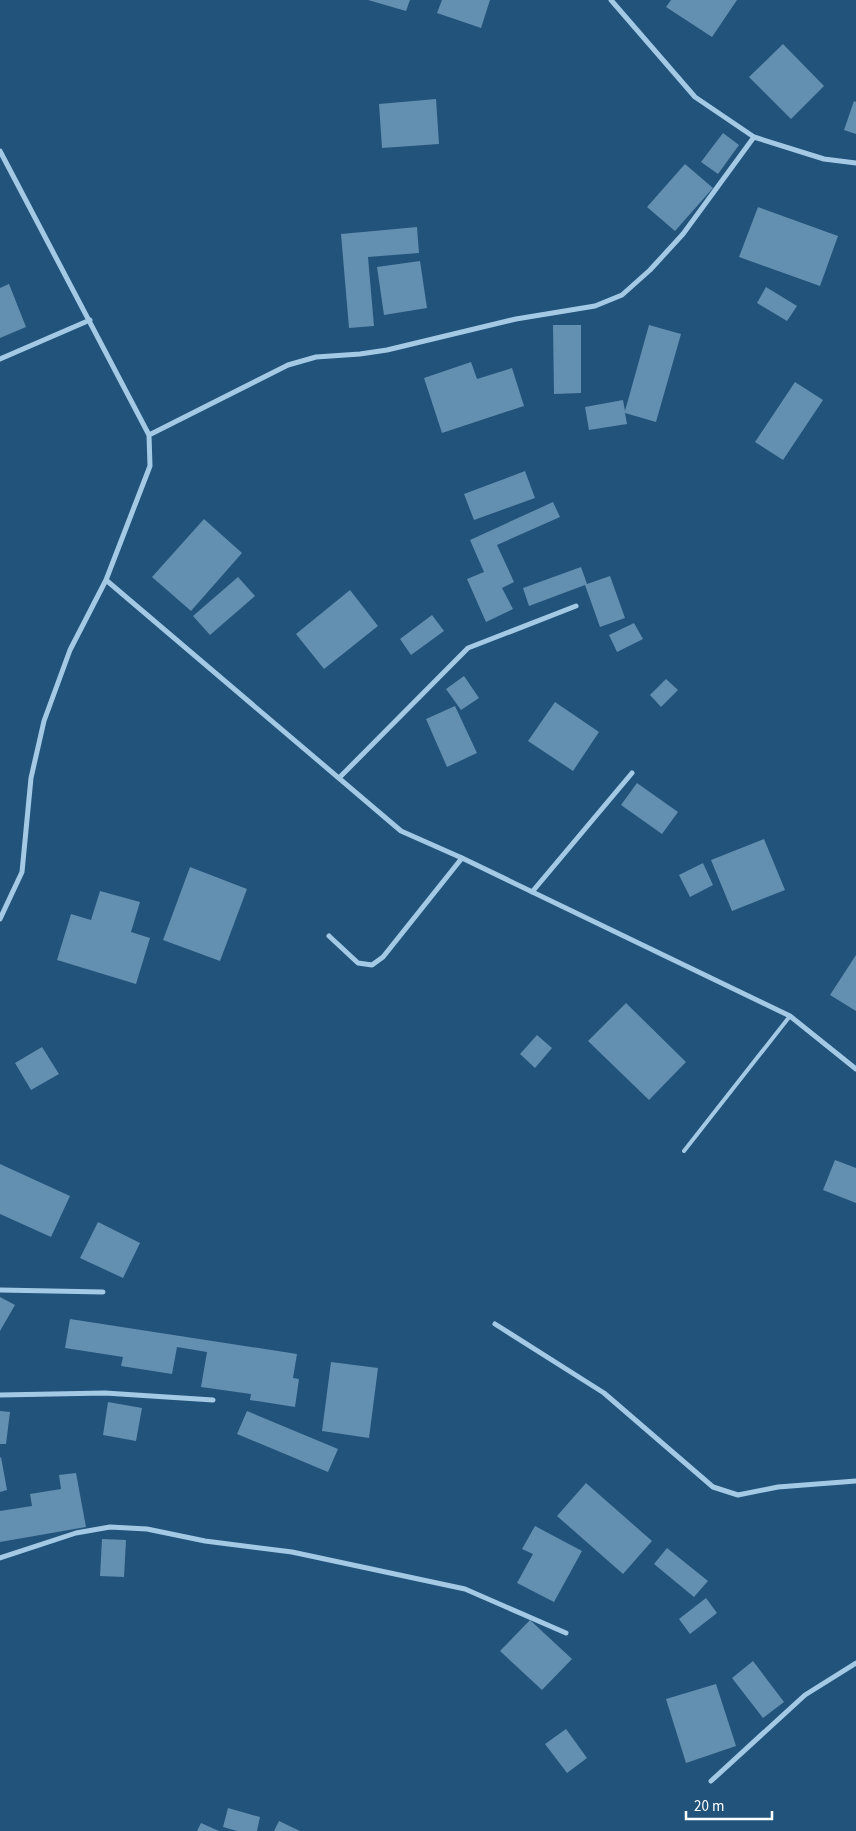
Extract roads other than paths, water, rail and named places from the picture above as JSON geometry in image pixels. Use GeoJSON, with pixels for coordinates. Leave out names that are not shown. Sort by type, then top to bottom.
{"type":"FeatureCollection","features":[{"type":"Feature","properties":{"kind":"street"},"geometry":{"type":"LineString","coordinates":[[611,0],[695,97],[754,137],[824,159],[856,163]]}},
{"type":"Feature","properties":{"kind":"street"},"geometry":{"type":"LineString","coordinates":[[149,435],[288,365],[316,358],[387,350],[516,319],[595,306],[622,296],[650,270],[682,234],[754,137]]}},
{"type":"Feature","properties":{"kind":"street"},"geometry":{"type":"LineString","coordinates":[[0,150],[149,435],[150,466],[106,580],[70,650],[44,721],[31,778],[22,872],[0,917]]}},
{"type":"Feature","properties":{"kind":"street"},"geometry":{"type":"LineString","coordinates":[[0,359],[90,320]]}},
{"type":"Feature","properties":{"kind":"street"},"geometry":{"type":"LineString","coordinates":[[106,580],[402,831],[790,1016],[856,1069]]}},
{"type":"Feature","properties":{"kind":"street"},"geometry":{"type":"LineString","coordinates":[[339,778],[468,648],[576,606]]}},
{"type":"Feature","properties":{"kind":"street"},"geometry":{"type":"LineString","coordinates":[[532,892],[632,773]]}},
{"type":"Feature","properties":{"kind":"street"},"geometry":{"type":"LineString","coordinates":[[329,936],[358,963],[372,965],[383,957],[462,858]]}},
{"type":"Feature","properties":{"kind":"street"},"geometry":{"type":"LineString","coordinates":[[0,1290],[103,1292]]}},
{"type":"Feature","properties":{"kind":"street"},"geometry":{"type":"LineString","coordinates":[[495,1324],[604,1393],[713,1487],[738,1495],[778,1487],[856,1482]]}},
{"type":"Feature","properties":{"kind":"street"},"geometry":{"type":"LineString","coordinates":[[0,1395],[106,1393],[213,1400]]}},
{"type":"Feature","properties":{"kind":"street"},"geometry":{"type":"LineString","coordinates":[[0,1558],[76,1533],[110,1527],[147,1529],[205,1541],[292,1552],[465,1589],[566,1633]]}},
{"type":"Feature","properties":{"kind":"street"},"geometry":{"type":"LineString","coordinates":[[710,1781],[805,1695],[856,1663]]}},
{"type":"Feature","properties":{"kind":"lane"},"geometry":{"type":"LineString","coordinates":[[684,1151],[790,1016]]}}]}
